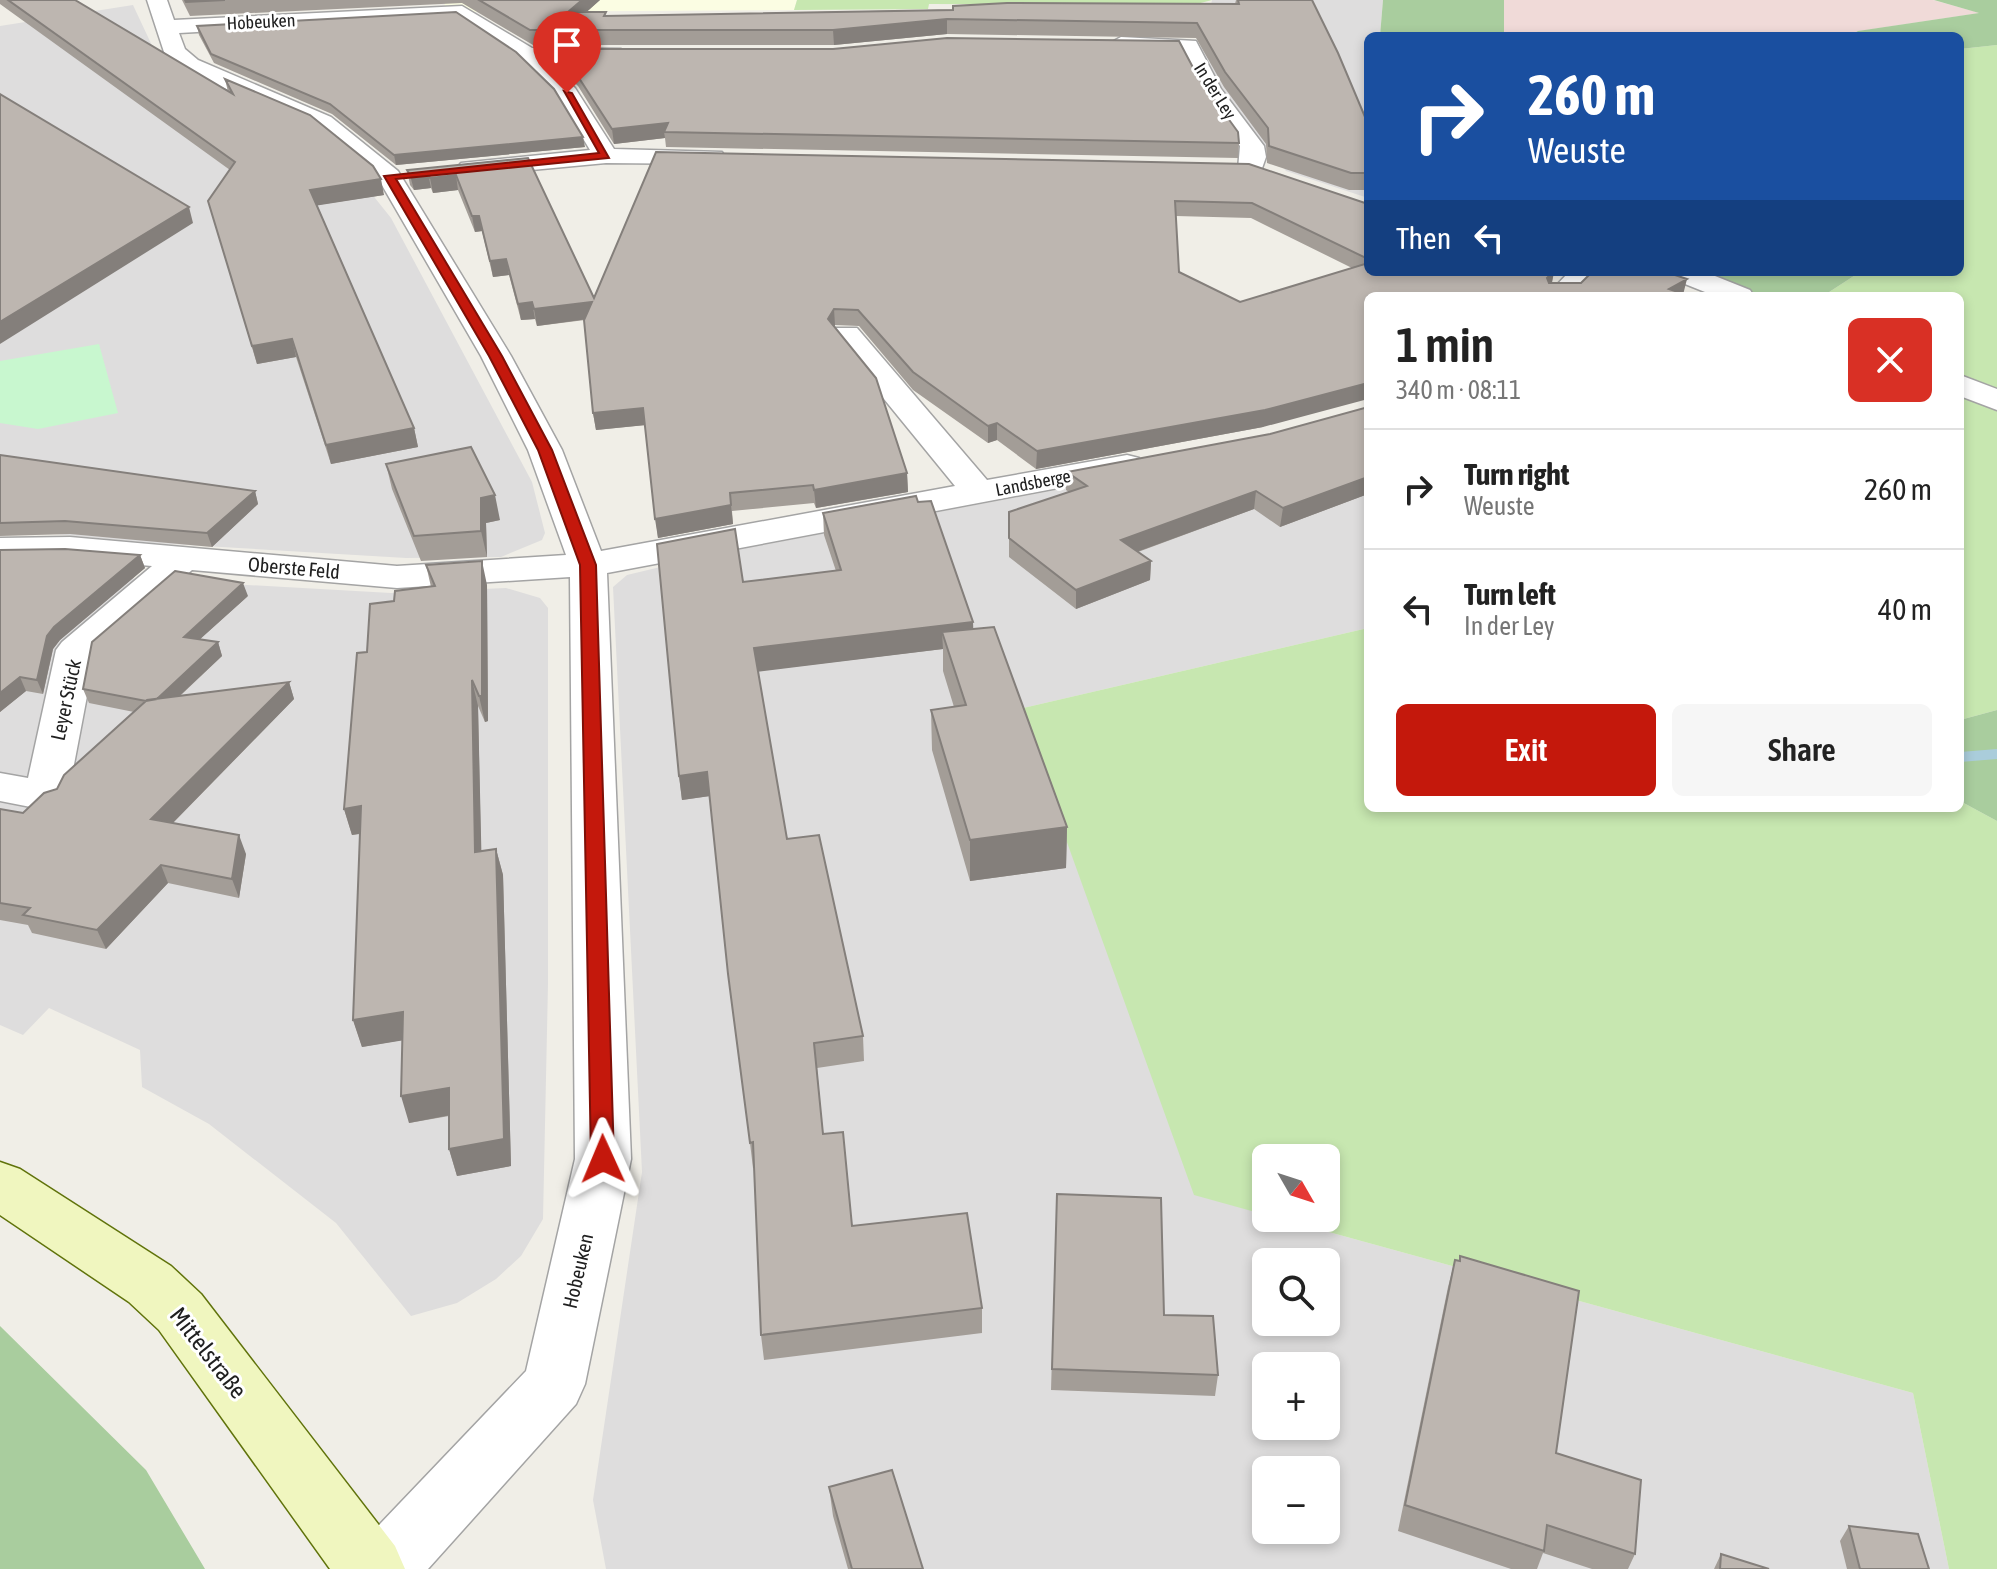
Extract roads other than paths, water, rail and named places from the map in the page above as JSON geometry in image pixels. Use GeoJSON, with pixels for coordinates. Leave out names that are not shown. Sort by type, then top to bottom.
{"type":"FeatureCollection","features":[{"type":"Feature","properties":{"kind":"main road","name":"Mittelstraße"},"geometry":{"type":"LineString","coordinates":[[0,1185],[150,1284],[180,1312],[371,1569]]}},
{"type":"Feature","properties":{"kind":"street","name":"Hobeuken"},"geometry":{"type":"LineString","coordinates":[[383,1569],[554,1384],[603,1159],[588,565],[545,450],[403,175],[323,122],[190,65],[175,52],[161,14],[452,10],[462,12],[527,54]]}},
{"type":"Feature","properties":{"kind":"street","name":"In der Ley"},"geometry":{"type":"LineString","coordinates":[[1104,43],[1188,46],[1210,90],[1252,146],[1251,169]]}},
{"type":"Feature","properties":{"kind":"street"},"geometry":{"type":"LineString","coordinates":[[527,54],[635,54]]}},
{"type":"Feature","properties":{"kind":"street"},"geometry":{"type":"LineString","coordinates":[[527,54],[567,93],[606,156]]}},
{"type":"Feature","properties":{"kind":"street"},"geometry":{"type":"LineString","coordinates":[[446,170],[606,156],[740,157]]}},
{"type":"Feature","properties":{"kind":"street"},"geometry":{"type":"LineString","coordinates":[[1220,168],[1251,169],[1281,180]]}},
{"type":"Feature","properties":{"kind":"street"},"geometry":{"type":"LineString","coordinates":[[1564,292],[1582,276]]}},
{"type":"Feature","properties":{"kind":"street"},"geometry":{"type":"LineString","coordinates":[[1690,276],[1730,292]]}},
{"type":"Feature","properties":{"kind":"street","name":"Landsberge"},"geometry":{"type":"LineString","coordinates":[[846,334],[979,493]]}},
{"type":"Feature","properties":{"kind":"street"},"geometry":{"type":"LineString","coordinates":[[1964,387],[1997,400]]}},
{"type":"Feature","properties":{"kind":"street","name":"Landsberge"},"geometry":{"type":"LineString","coordinates":[[588,565],[1166,458]]}},
{"type":"Feature","properties":{"kind":"street","name":"Oberste Feld"},"geometry":{"type":"LineString","coordinates":[[0,549],[70,548],[397,577],[588,565]]}},
{"type":"Feature","properties":{"kind":"street","name":"Leyer Stück"},"geometry":{"type":"LineString","coordinates":[[0,787],[46,796],[76,650],[184,558]]}},
{"type":"Feature","properties":{"kind":"waterway"},"geometry":{"type":"LineString","coordinates":[[1964,757],[1997,754]]}}]}
